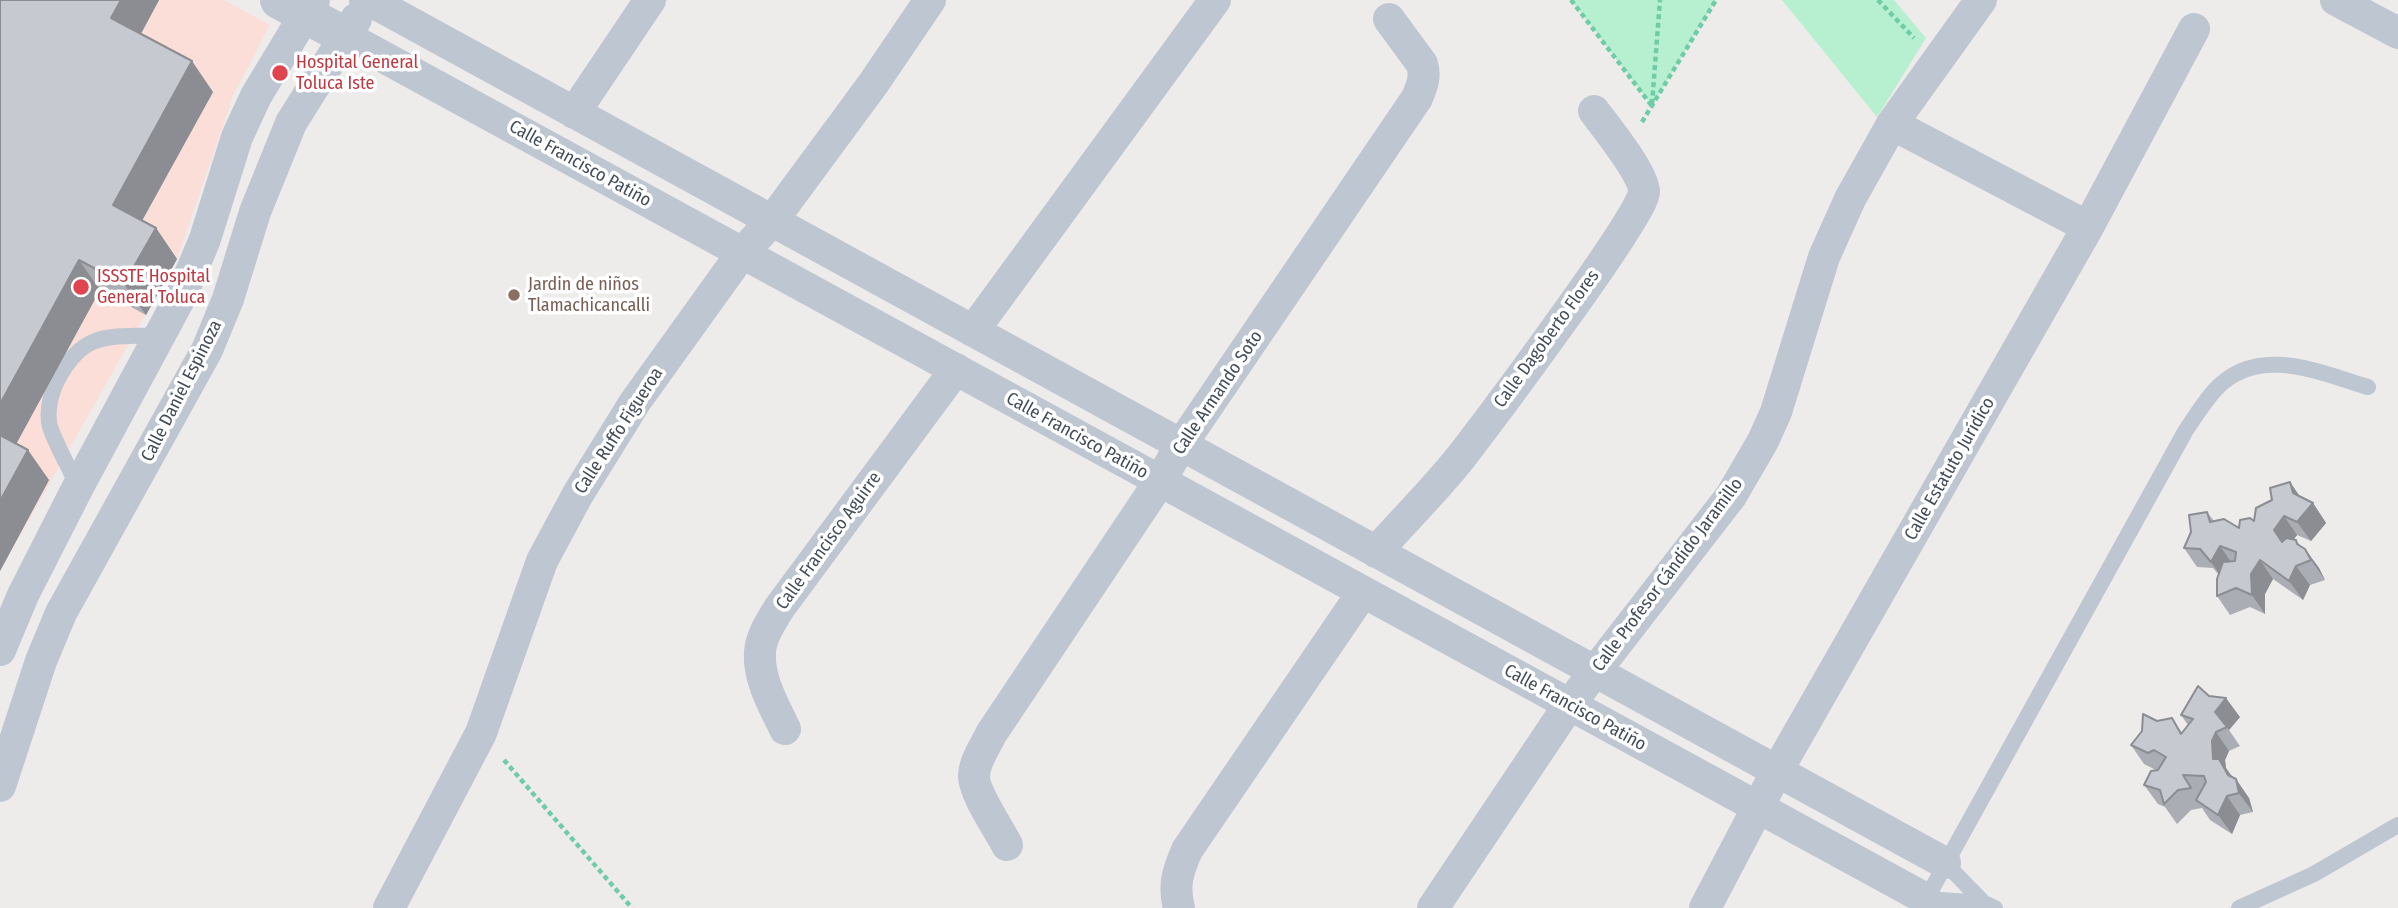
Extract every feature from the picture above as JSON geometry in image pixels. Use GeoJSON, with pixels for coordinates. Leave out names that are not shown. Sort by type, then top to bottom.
{"type":"FeatureCollection","features":[{"type":"Feature","properties":{"kind":"street"},"geometry":{"type":"LineString","coordinates":[[369,0],[1945,863]]}},
{"type":"Feature","properties":{"kind":"street","name":"Calle Daniel Espinoza"},"geometry":{"type":"LineString","coordinates":[[0,786],[41,661],[61,613],[207,350],[228,299],[255,212],[292,123],[369,0]]}},
{"type":"Feature","properties":{"kind":"street"},"geometry":{"type":"LineString","coordinates":[[574,113],[650,0]]}},
{"type":"Feature","properties":{"kind":"street","name":"Calle Ruffo Figueroa"},"geometry":{"type":"LineString","coordinates":[[389,908],[481,733],[542,561],[578,494],[635,402],[742,253],[772,221],[873,84],[930,0]]}},
{"type":"Feature","properties":{"kind":"street"},"geometry":{"type":"LineString","coordinates":[[973,331],[1215,0]]}},
{"type":"Feature","properties":{"kind":"street","name":"Calle Profesor Cándido Jaramillo"},"geometry":{"type":"LineString","coordinates":[[1433,908],[1569,705],[1731,496],[1763,441],[1776,412],[1824,257],[1850,199],[1892,124],[1938,64],[1981,0]]}},
{"type":"Feature","properties":{"kind":"street"},"geometry":{"type":"LineString","coordinates":[[2336,0],[2398,33]]}},
{"type":"Feature","properties":{"kind":"street"},"geometry":{"type":"LineString","coordinates":[[0,650],[23,595],[78,487],[182,294],[205,239],[237,137],[299,5]]}},
{"type":"Feature","properties":{"kind":"street","name":"Calle Francisco Patiño"},"geometry":{"type":"LineString","coordinates":[[299,5],[345,36],[1758,808],[1924,903]]}},
{"type":"Feature","properties":{"kind":"street","name":"Calle Armando Soto"},"geometry":{"type":"LineString","coordinates":[[1007,845],[978,790],[974,777],[978,758],[991,734],[1160,481],[1181,445],[1418,98],[1423,83],[1422,64],[1389,19]]}},
{"type":"Feature","properties":{"kind":"street","name":"Calle Estatuto Jurídico"},"geometry":{"type":"LineString","coordinates":[[1705,908],[1777,771],[2088,227],[2194,29]]}},
{"type":"Feature","properties":{"kind":"street","name":"Calle Dagoberto Flores"},"geometry":{"type":"LineString","coordinates":[[1376,552],[1460,458],[1607,256],[1643,199],[1644,190],[1624,153],[1594,111]]}},
{"type":"Feature","properties":{"kind":"street"},"geometry":{"type":"LineString","coordinates":[[1892,124],[2088,227]]}},
{"type":"Feature","properties":{"kind":"street","name":"Calle Francisco Aguirre"},"geometry":{"type":"LineString","coordinates":[[785,729],[765,687],[760,652],[768,627],[956,369]]}},
{"type":"Feature","properties":{"kind":"street"},"geometry":{"type":"LineString","coordinates":[[1179,908],[1175,887],[1177,874],[1187,850],[1363,592]]}},
{"type":"Feature","properties":{"kind":"street"},"geometry":{"type":"LineString","coordinates":[[23,595],[61,613]]}},
{"type":"Feature","properties":{"kind":"lane"},"geometry":{"type":"LineString","coordinates":[[78,487],[50,425],[52,395],[66,365],[85,344],[103,339],[160,335]]}},
{"type":"Feature","properties":{"kind":"lane"},"geometry":{"type":"LineString","coordinates":[[1989,906],[1924,903],[2186,430],[2215,390],[2230,377],[2260,364],[2296,365],[2368,387]]}},
{"type":"Feature","properties":{"kind":"lane"},"geometry":{"type":"LineString","coordinates":[[2239,908],[2314,874],[2398,825]]}},
{"type":"Feature","properties":{"kind":"lane"},"geometry":{"type":"LineString","coordinates":[[1945,863],[1989,906]]}},
{"type":"Feature","properties":{"kind":"path"},"geometry":{"type":"LineString","coordinates":[[1571,0],[1652,106]]}},
{"type":"Feature","properties":{"kind":"path"},"geometry":{"type":"LineString","coordinates":[[1652,106],[1660,0]]}},
{"type":"Feature","properties":{"kind":"path"},"geometry":{"type":"LineString","coordinates":[[1624,153],[1716,0]]}},
{"type":"Feature","properties":{"kind":"path"},"geometry":{"type":"LineString","coordinates":[[1878,0],[1938,64]]}},
{"type":"Feature","properties":{"kind":"path"},"geometry":{"type":"LineString","coordinates":[[481,733],[632,908]]}},
{"type":"Feature","properties":{"kind":"shaded area","name":"ISSSTE Hospital General Toluca"},"geometry":{"type":"Polygon","coordinates":[[[0,0],[224,0],[270,25],[233,96],[177,259],[0,571],[0,0]]]}},
{"type":"Feature","properties":{"kind":"green space"},"geometry":{"type":"Polygon","coordinates":[[[1571,0],[1716,0],[1652,106],[1571,0]]]}},
{"type":"Feature","properties":{"kind":"green space"},"geometry":{"type":"Polygon","coordinates":[[[1782,0],[1894,0],[1926,38],[1877,117],[1782,0]]]}},
{"type":"Feature","properties":{"kind":"building"},"geometry":{"type":"Polygon","coordinates":[[[0,0],[121,0],[111,18],[192,61],[113,205],[156,228],[124,284],[79,260],[0,404],[0,0]]]}},
{"type":"Feature","properties":{"kind":"building"},"geometry":{"type":"Polygon","coordinates":[[[0,435],[28,450],[0,501],[0,435]]]}},
{"type":"Feature","properties":{"kind":"building"},"geometry":{"type":"Polygon","coordinates":[[[2290,482],[2293,493],[2313,503],[2297,522],[2284,516],[2274,530],[2282,542],[2286,538],[2296,540],[2311,560],[2296,566],[2289,581],[2260,560],[2251,574],[2252,595],[2236,588],[2217,596],[2217,579],[2223,562],[2235,561],[2236,552],[2220,546],[2211,562],[2200,549],[2184,548],[2191,532],[2189,515],[2207,512],[2210,522],[2224,519],[2239,528],[2240,520],[2250,518],[2254,521],[2256,508],[2272,500],[2270,488],[2290,482]]]}},
{"type":"Feature","properties":{"kind":"building"},"geometry":{"type":"Polygon","coordinates":[[[2198,686],[2209,696],[2226,698],[2215,712],[2227,727],[2216,732],[2212,741],[2213,759],[2219,759],[2228,775],[2236,779],[2239,793],[2227,796],[2218,815],[2196,800],[2206,782],[2204,776],[2183,775],[2191,788],[2178,790],[2164,804],[2160,790],[2144,785],[2151,771],[2158,770],[2166,757],[2154,750],[2148,753],[2131,745],[2142,731],[2143,714],[2157,721],[2172,718],[2181,734],[2193,719],[2181,715],[2198,686]]]}},
{"type":"Feature","properties":{"kind":"place","name":"Hospital General Toluca Iste"},"geometry":{"type":"Point","coordinates":[280,73]}},
{"type":"Feature","properties":{"kind":"place","name":"ISSSTE Hospital General Toluca"},"geometry":{"type":"Point","coordinates":[81,287]}},
{"type":"Feature","properties":{"kind":"place","name":"Jardin de niños Tlamachicancalli"},"geometry":{"type":"Point","coordinates":[514,295]}}]}
